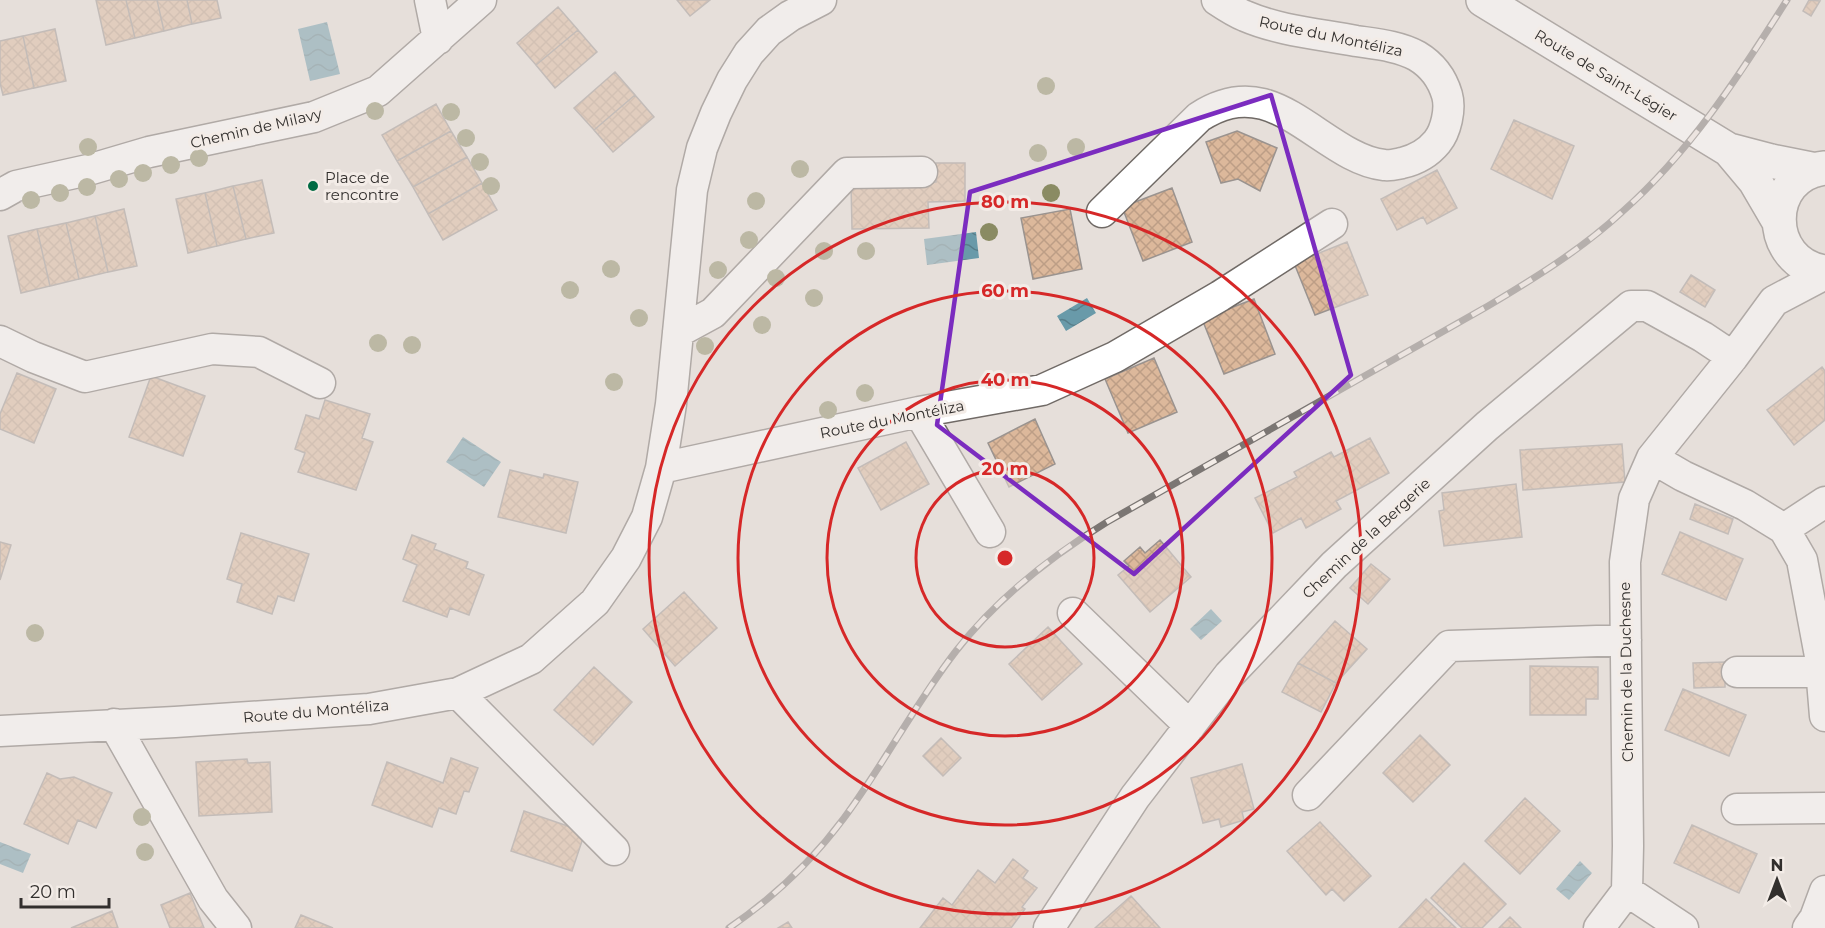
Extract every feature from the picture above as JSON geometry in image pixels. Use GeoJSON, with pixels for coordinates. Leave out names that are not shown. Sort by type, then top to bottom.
{"type":"FeatureCollection","features":[{"type":"Feature","properties":{"kind":"main road","name":"Route de Saint-Légier"},"geometry":{"type":"LineString","coordinates":[[1483,0],[1729,150],[1771,161],[1820,169]]}},
{"type":"Feature","properties":{"kind":"main road","name":"Route de Saint-Légier"},"geometry":{"type":"LineString","coordinates":[[1729,150],[1755,181],[1789,251],[1800,262],[1825,273]]}},
{"type":"Feature","properties":{"kind":"main road"},"geometry":{"type":"LineString","coordinates":[[1781,232],[1781,206],[1790,187],[1802,177],[1820,169]]}},
{"type":"Feature","properties":{"kind":"street"},"geometry":{"type":"LineString","coordinates":[[430,0],[438,39]]}},
{"type":"Feature","properties":{"kind":"street","name":"Chemin de Milavy"},"geometry":{"type":"LineString","coordinates":[[0,195],[16,186],[88,170],[149,152],[314,117],[378,91],[482,0]]}},
{"type":"Feature","properties":{"kind":"street","name":"Route du Montéliza"},"geometry":{"type":"LineString","coordinates":[[0,731],[369,709],[458,693],[531,659],[595,602],[626,558],[647,517],[661,468],[671,404],[692,190],[702,148],[716,113],[732,80],[749,53],[776,26],[821,0]]}},
{"type":"Feature","properties":{"kind":"street","name":"Route du Montéliza"},"geometry":{"type":"LineString","coordinates":[[1102,212],[1199,117],[1228,102],[1248,101],[1279,110],[1359,158],[1385,166],[1412,161],[1432,148],[1441,137],[1447,119],[1448,97],[1440,78],[1427,62],[1409,51],[1388,46],[1274,27],[1243,16],[1217,0]]}},
{"type":"Feature","properties":{"kind":"street"},"geometry":{"type":"LineString","coordinates":[[678,332],[713,312],[847,173],[922,172]]}},
{"type":"Feature","properties":{"kind":"street","name":"Route du Montéliza"},"geometry":{"type":"LineString","coordinates":[[661,468],[920,412],[1042,390],[1105,362],[1220,296],[1332,224]]}},
{"type":"Feature","properties":{"kind":"street","name":"Chemin de la Duchesne"},"geometry":{"type":"LineString","coordinates":[[1774,301],[1783,255],[1781,232]]}},
{"type":"Feature","properties":{"kind":"street","name":"Chemin de la Duchesne"},"geometry":{"type":"LineString","coordinates":[[1627,891],[1625,562],[1634,499],[1652,458],[1733,357],[1774,301],[1825,273]]}},
{"type":"Feature","properties":{"kind":"street","name":"Chemin de la Bergerie"},"geometry":{"type":"LineString","coordinates":[[1049,928],[1135,796],[1229,675],[1334,565],[1487,426],[1631,306],[1647,306],[1703,337],[1733,357]]}},
{"type":"Feature","properties":{"kind":"street"},"geometry":{"type":"LineString","coordinates":[[0,341],[33,357],[85,377],[212,349],[259,352],[320,383]]}},
{"type":"Feature","properties":{"kind":"street"},"geometry":{"type":"LineString","coordinates":[[920,412],[990,532]]}},
{"type":"Feature","properties":{"kind":"street"},"geometry":{"type":"LineString","coordinates":[[1652,458],[1683,476],[1744,505],[1784,529],[1802,560],[1822,661],[1825,716]]}},
{"type":"Feature","properties":{"kind":"street"},"geometry":{"type":"LineString","coordinates":[[1784,529],[1825,502]]}},
{"type":"Feature","properties":{"kind":"street"},"geometry":{"type":"LineString","coordinates":[[1072,613],[1190,726]]}},
{"type":"Feature","properties":{"kind":"street"},"geometry":{"type":"LineString","coordinates":[[1308,795],[1449,646],[1626,640]]}},
{"type":"Feature","properties":{"kind":"street"},"geometry":{"type":"LineString","coordinates":[[1737,672],[1822,661]]}},
{"type":"Feature","properties":{"kind":"street"},"geometry":{"type":"LineString","coordinates":[[458,693],[614,850]]}},
{"type":"Feature","properties":{"kind":"street"},"geometry":{"type":"LineString","coordinates":[[114,724],[213,899],[236,928]]}},
{"type":"Feature","properties":{"kind":"street"},"geometry":{"type":"LineString","coordinates":[[1737,809],[1825,808]]}},
{"type":"Feature","properties":{"kind":"street"},"geometry":{"type":"LineString","coordinates":[[1599,928],[1627,891],[1683,928]]}},
{"type":"Feature","properties":{"kind":"street"},"geometry":{"type":"LineString","coordinates":[[1808,928],[1815,918],[1825,891]]}},
{"type":"Feature","properties":{"kind":"highlighted area"},"geometry":{"type":"Polygon","coordinates":[[[1271,95],[1351,375],[1134,574],[937,425],[970,192],[1271,95]]]}},
{"type":"Feature","properties":{"kind":"water"},"geometry":{"type":"Polygon","coordinates":[[[327,22],[340,74],[310,81],[298,29],[327,22]]]}},
{"type":"Feature","properties":{"kind":"water"},"geometry":{"type":"Polygon","coordinates":[[[976,232],[979,258],[927,265],[924,239],[976,232]]]}},
{"type":"Feature","properties":{"kind":"water"},"geometry":{"type":"Polygon","coordinates":[[[1087,298],[1096,313],[1066,331],[1057,316],[1087,298]]]}},
{"type":"Feature","properties":{"kind":"water"},"geometry":{"type":"Polygon","coordinates":[[[463,437],[501,462],[484,487],[446,462],[463,437]]]}},
{"type":"Feature","properties":{"kind":"water"},"geometry":{"type":"Polygon","coordinates":[[[1211,609],[1222,621],[1201,640],[1190,629],[1211,609]]]}},
{"type":"Feature","properties":{"kind":"water"},"geometry":{"type":"Polygon","coordinates":[[[0,842],[31,854],[23,873],[0,864],[0,842]]]}},
{"type":"Feature","properties":{"kind":"water"},"geometry":{"type":"Polygon","coordinates":[[[1580,861],[1592,873],[1569,900],[1556,889],[1580,861]]]}},
{"type":"Feature","properties":{"kind":"building"},"geometry":{"type":"Polygon","coordinates":[[[96,0],[126,0],[135,38],[106,45],[96,0]]]}},
{"type":"Feature","properties":{"kind":"building"},"geometry":{"type":"Polygon","coordinates":[[[126,0],[157,0],[164,31],[135,38],[126,0]]]}},
{"type":"Feature","properties":{"kind":"building"},"geometry":{"type":"Polygon","coordinates":[[[157,0],[187,0],[192,24],[164,31],[157,0]]]}},
{"type":"Feature","properties":{"kind":"building"},"geometry":{"type":"Polygon","coordinates":[[[187,0],[217,0],[221,18],[192,24],[187,0]]]}},
{"type":"Feature","properties":{"kind":"building"},"geometry":{"type":"Polygon","coordinates":[[[677,0],[710,0],[690,16],[677,0]]]}},
{"type":"Feature","properties":{"kind":"building"},"geometry":{"type":"Polygon","coordinates":[[[1809,0],[1820,1],[1811,16],[1803,11],[1809,0]]]}},
{"type":"Feature","properties":{"kind":"building"},"geometry":{"type":"Polygon","coordinates":[[[558,7],[578,30],[536,65],[517,43],[558,7]]]}},
{"type":"Feature","properties":{"kind":"building"},"geometry":{"type":"Polygon","coordinates":[[[55,29],[66,81],[34,88],[23,36],[55,29]]]}},
{"type":"Feature","properties":{"kind":"building"},"geometry":{"type":"Polygon","coordinates":[[[578,30],[597,52],[555,88],[536,65],[578,30]]]}},
{"type":"Feature","properties":{"kind":"building"},"geometry":{"type":"Polygon","coordinates":[[[23,36],[34,88],[3,95],[0,83],[0,41],[23,36]]]}},
{"type":"Feature","properties":{"kind":"building"},"geometry":{"type":"Polygon","coordinates":[[[615,72],[635,95],[594,130],[574,108],[615,72]]]}},
{"type":"Feature","properties":{"kind":"building"},"geometry":{"type":"Polygon","coordinates":[[[635,95],[654,117],[613,152],[594,130],[635,95]]]}},
{"type":"Feature","properties":{"kind":"building"},"geometry":{"type":"Polygon","coordinates":[[[436,104],[451,131],[397,161],[382,135],[436,104]]]}},
{"type":"Feature","properties":{"kind":"building"},"geometry":{"type":"Polygon","coordinates":[[[1514,120],[1574,146],[1552,199],[1491,169],[1514,120]]]}},
{"type":"Feature","properties":{"kind":"building"},"geometry":{"type":"Polygon","coordinates":[[[451,131],[467,157],[413,187],[397,161],[451,131]]]}},
{"type":"Feature","properties":{"kind":"building"},"geometry":{"type":"Polygon","coordinates":[[[1237,131],[1277,148],[1260,191],[1238,179],[1221,183],[1206,142],[1237,131]]]}},
{"type":"Feature","properties":{"kind":"building"},"geometry":{"type":"Polygon","coordinates":[[[467,157],[482,183],[428,214],[413,187],[467,157]]]}},
{"type":"Feature","properties":{"kind":"building"},"geometry":{"type":"Polygon","coordinates":[[[936,163],[965,163],[965,201],[928,202],[929,228],[852,229],[851,184],[936,182],[936,163]]]}},
{"type":"Feature","properties":{"kind":"building"},"geometry":{"type":"Polygon","coordinates":[[[1437,170],[1457,208],[1427,224],[1423,217],[1397,230],[1381,199],[1437,170]]]}},
{"type":"Feature","properties":{"kind":"building"},"geometry":{"type":"Polygon","coordinates":[[[262,180],[274,233],[246,239],[233,186],[262,180]]]}},
{"type":"Feature","properties":{"kind":"building"},"geometry":{"type":"Polygon","coordinates":[[[482,183],[497,210],[443,240],[428,214],[482,183]]]}},
{"type":"Feature","properties":{"kind":"building"},"geometry":{"type":"Polygon","coordinates":[[[233,186],[246,239],[217,246],[205,193],[233,186]]]}},
{"type":"Feature","properties":{"kind":"building"},"geometry":{"type":"Polygon","coordinates":[[[1172,188],[1192,242],[1143,261],[1122,207],[1172,188]]]}},
{"type":"Feature","properties":{"kind":"building"},"geometry":{"type":"Polygon","coordinates":[[[205,193],[217,246],[188,253],[176,199],[205,193]]]}},
{"type":"Feature","properties":{"kind":"building"},"geometry":{"type":"Polygon","coordinates":[[[124,209],[137,266],[108,272],[95,216],[124,209]]]}},
{"type":"Feature","properties":{"kind":"building"},"geometry":{"type":"Polygon","coordinates":[[[1070,209],[1082,269],[1033,279],[1021,218],[1070,209]]]}},
{"type":"Feature","properties":{"kind":"building"},"geometry":{"type":"Polygon","coordinates":[[[95,216],[108,272],[79,279],[66,223],[95,216]]]}},
{"type":"Feature","properties":{"kind":"building"},"geometry":{"type":"Polygon","coordinates":[[[66,223],[79,279],[50,286],[37,229],[66,223]]]}},
{"type":"Feature","properties":{"kind":"building"},"geometry":{"type":"Polygon","coordinates":[[[37,229],[50,286],[21,293],[8,236],[37,229]]]}},
{"type":"Feature","properties":{"kind":"building"},"geometry":{"type":"Polygon","coordinates":[[[1347,242],[1368,295],[1315,315],[1294,263],[1347,242]]]}},
{"type":"Feature","properties":{"kind":"building"},"geometry":{"type":"Polygon","coordinates":[[[1691,275],[1715,290],[1705,307],[1680,292],[1691,275]]]}},
{"type":"Feature","properties":{"kind":"building"},"geometry":{"type":"Polygon","coordinates":[[[1254,299],[1275,354],[1224,374],[1202,319],[1254,299]]]}},
{"type":"Feature","properties":{"kind":"building"},"geometry":{"type":"Polygon","coordinates":[[[1154,358],[1177,412],[1128,433],[1105,379],[1154,358]]]}},
{"type":"Feature","properties":{"kind":"building"},"geometry":{"type":"Polygon","coordinates":[[[1822,367],[1825,371],[1825,420],[1794,445],[1767,410],[1822,367]]]}},
{"type":"Feature","properties":{"kind":"building"},"geometry":{"type":"Polygon","coordinates":[[[17,373],[56,389],[34,443],[0,429],[0,414],[17,373]]]}},
{"type":"Feature","properties":{"kind":"building"},"geometry":{"type":"Polygon","coordinates":[[[151,376],[205,396],[183,456],[129,437],[151,376]]]}},
{"type":"Feature","properties":{"kind":"building"},"geometry":{"type":"Polygon","coordinates":[[[325,400],[370,414],[362,438],[373,442],[356,490],[298,472],[305,453],[295,449],[306,415],[319,419],[325,400]]]}},
{"type":"Feature","properties":{"kind":"building"},"geometry":{"type":"Polygon","coordinates":[[[1035,419],[1055,464],[1009,487],[988,443],[1035,419]]]}},
{"type":"Feature","properties":{"kind":"building"},"geometry":{"type":"Polygon","coordinates":[[[1370,438],[1389,473],[1336,501],[1341,509],[1306,528],[1301,518],[1273,533],[1255,498],[1297,477],[1294,472],[1331,452],[1334,457],[1370,438]]]}},
{"type":"Feature","properties":{"kind":"building"},"geometry":{"type":"Polygon","coordinates":[[[906,442],[929,484],[881,510],[858,468],[906,442]]]}},
{"type":"Feature","properties":{"kind":"building"},"geometry":{"type":"Polygon","coordinates":[[[1622,444],[1625,482],[1523,490],[1520,450],[1622,444]]]}},
{"type":"Feature","properties":{"kind":"building"},"geometry":{"type":"Polygon","coordinates":[[[510,470],[543,478],[544,474],[578,482],[566,533],[498,517],[510,470]]]}},
{"type":"Feature","properties":{"kind":"building"},"geometry":{"type":"Polygon","coordinates":[[[1516,484],[1522,537],[1444,546],[1439,511],[1444,510],[1442,493],[1516,484]]]}},
{"type":"Feature","properties":{"kind":"building"},"geometry":{"type":"Polygon","coordinates":[[[1695,504],[1733,519],[1728,534],[1690,519],[1695,504]]]}},
{"type":"Feature","properties":{"kind":"building"},"geometry":{"type":"Polygon","coordinates":[[[1680,532],[1743,559],[1726,600],[1662,574],[1680,532]]]}},
{"type":"Feature","properties":{"kind":"building"},"geometry":{"type":"Polygon","coordinates":[[[241,533],[309,554],[294,601],[278,596],[272,614],[237,602],[242,584],[227,579],[241,533]]]}},
{"type":"Feature","properties":{"kind":"building"},"geometry":{"type":"Polygon","coordinates":[[[412,535],[436,544],[434,549],[468,562],[466,568],[484,575],[469,615],[450,608],[447,617],[403,601],[417,565],[403,559],[412,535]]]}},
{"type":"Feature","properties":{"kind":"building"},"geometry":{"type":"Polygon","coordinates":[[[1160,540],[1191,577],[1150,612],[1118,575],[1129,566],[1124,561],[1140,547],[1145,553],[1160,540]]]}},
{"type":"Feature","properties":{"kind":"building"},"geometry":{"type":"Polygon","coordinates":[[[0,542],[11,545],[0,580],[0,542]]]}},
{"type":"Feature","properties":{"kind":"building"},"geometry":{"type":"Polygon","coordinates":[[[1371,564],[1390,579],[1368,604],[1350,588],[1371,564]]]}},
{"type":"Feature","properties":{"kind":"building"},"geometry":{"type":"Polygon","coordinates":[[[684,592],[717,628],[675,666],[643,629],[684,592]]]}},
{"type":"Feature","properties":{"kind":"building"},"geometry":{"type":"Polygon","coordinates":[[[1335,621],[1367,649],[1336,683],[1298,663],[1335,621]]]}},
{"type":"Feature","properties":{"kind":"building"},"geometry":{"type":"Polygon","coordinates":[[[1048,627],[1082,664],[1042,700],[1009,664],[1048,627]]]}},
{"type":"Feature","properties":{"kind":"building"},"geometry":{"type":"Polygon","coordinates":[[[1725,662],[1725,687],[1694,688],[1693,663],[1725,662]]]}},
{"type":"Feature","properties":{"kind":"building"},"geometry":{"type":"Polygon","coordinates":[[[1298,663],[1336,683],[1321,712],[1282,692],[1298,663]]]}},
{"type":"Feature","properties":{"kind":"building"},"geometry":{"type":"Polygon","coordinates":[[[1530,666],[1598,667],[1598,699],[1586,699],[1586,715],[1530,715],[1530,666]]]}},
{"type":"Feature","properties":{"kind":"building"},"geometry":{"type":"Polygon","coordinates":[[[594,667],[632,702],[593,745],[554,710],[594,667]]]}},
{"type":"Feature","properties":{"kind":"building"},"geometry":{"type":"Polygon","coordinates":[[[1683,689],[1746,715],[1729,756],[1665,730],[1683,689]]]}},
{"type":"Feature","properties":{"kind":"building"},"geometry":{"type":"Polygon","coordinates":[[[1420,735],[1450,765],[1413,802],[1383,773],[1420,735]]]}},
{"type":"Feature","properties":{"kind":"building"},"geometry":{"type":"Polygon","coordinates":[[[941,738],[961,758],[943,776],[923,756],[941,738]]]}},
{"type":"Feature","properties":{"kind":"building"},"geometry":{"type":"Polygon","coordinates":[[[451,758],[478,768],[469,792],[464,791],[456,814],[439,808],[432,827],[372,805],[387,762],[443,783],[451,758]]]}},
{"type":"Feature","properties":{"kind":"building"},"geometry":{"type":"Polygon","coordinates":[[[247,759],[248,763],[270,762],[272,812],[199,816],[196,762],[247,759]]]}},
{"type":"Feature","properties":{"kind":"building"},"geometry":{"type":"Polygon","coordinates":[[[1242,764],[1254,809],[1242,812],[1244,820],[1221,827],[1219,819],[1203,823],[1191,778],[1242,764]]]}},
{"type":"Feature","properties":{"kind":"building"},"geometry":{"type":"Polygon","coordinates":[[[47,773],[60,779],[74,777],[112,793],[96,828],[78,820],[68,844],[24,824],[47,773]]]}},
{"type":"Feature","properties":{"kind":"building"},"geometry":{"type":"Polygon","coordinates":[[[1525,798],[1560,831],[1520,874],[1485,841],[1525,798]]]}},
{"type":"Feature","properties":{"kind":"building"},"geometry":{"type":"Polygon","coordinates":[[[524,811],[585,832],[572,871],[511,851],[524,811]]]}},
{"type":"Feature","properties":{"kind":"building"},"geometry":{"type":"Polygon","coordinates":[[[1320,822],[1371,876],[1344,901],[1332,889],[1326,895],[1287,851],[1320,822]]]}},
{"type":"Feature","properties":{"kind":"building"},"geometry":{"type":"Polygon","coordinates":[[[1692,825],[1757,854],[1739,893],[1674,863],[1692,825]]]}},
{"type":"Feature","properties":{"kind":"building"},"geometry":{"type":"Polygon","coordinates":[[[1013,859],[1028,871],[1023,878],[1037,888],[1022,907],[1025,909],[1011,928],[920,928],[943,898],[952,905],[978,870],[995,883],[1013,859]]]}},
{"type":"Feature","properties":{"kind":"building"},"geometry":{"type":"Polygon","coordinates":[[[1464,863],[1506,904],[1482,928],[1462,928],[1431,898],[1464,863]]]}},
{"type":"Feature","properties":{"kind":"building"},"geometry":{"type":"Polygon","coordinates":[[[190,893],[204,928],[170,928],[161,905],[190,893]]]}},
{"type":"Feature","properties":{"kind":"building"},"geometry":{"type":"Polygon","coordinates":[[[1131,896],[1160,928],[1095,928],[1131,896]]]}},
{"type":"Feature","properties":{"kind":"building"},"geometry":{"type":"Polygon","coordinates":[[[1426,899],[1456,928],[1399,928],[1426,899]]]}},
{"type":"Feature","properties":{"kind":"building"},"geometry":{"type":"Polygon","coordinates":[[[112,911],[118,928],[71,928],[112,911]]]}},
{"type":"Feature","properties":{"kind":"building"},"geometry":{"type":"Polygon","coordinates":[[[301,915],[333,928],[295,928],[301,915]]]}},
{"type":"Feature","properties":{"kind":"building"},"geometry":{"type":"Polygon","coordinates":[[[1510,917],[1521,928],[1499,928],[1510,917]]]}},
{"type":"Feature","properties":{"kind":"building"},"geometry":{"type":"Polygon","coordinates":[[[788,922],[792,928],[778,928],[788,922]]]}},
{"type":"Feature","properties":{"kind":"railway"},"geometry":{"type":"LineString","coordinates":[[729,928],[791,878],[832,834],[859,797],[941,671],[972,632],[1007,596],[1065,549],[1107,522],[1488,306],[1574,251],[1622,212],[1670,164],[1732,85],[1787,0]]}},
{"type":"Feature","properties":{"kind":"place","name":"Place de rencontre"},"geometry":{"type":"Point","coordinates":[313,186]}}]}
